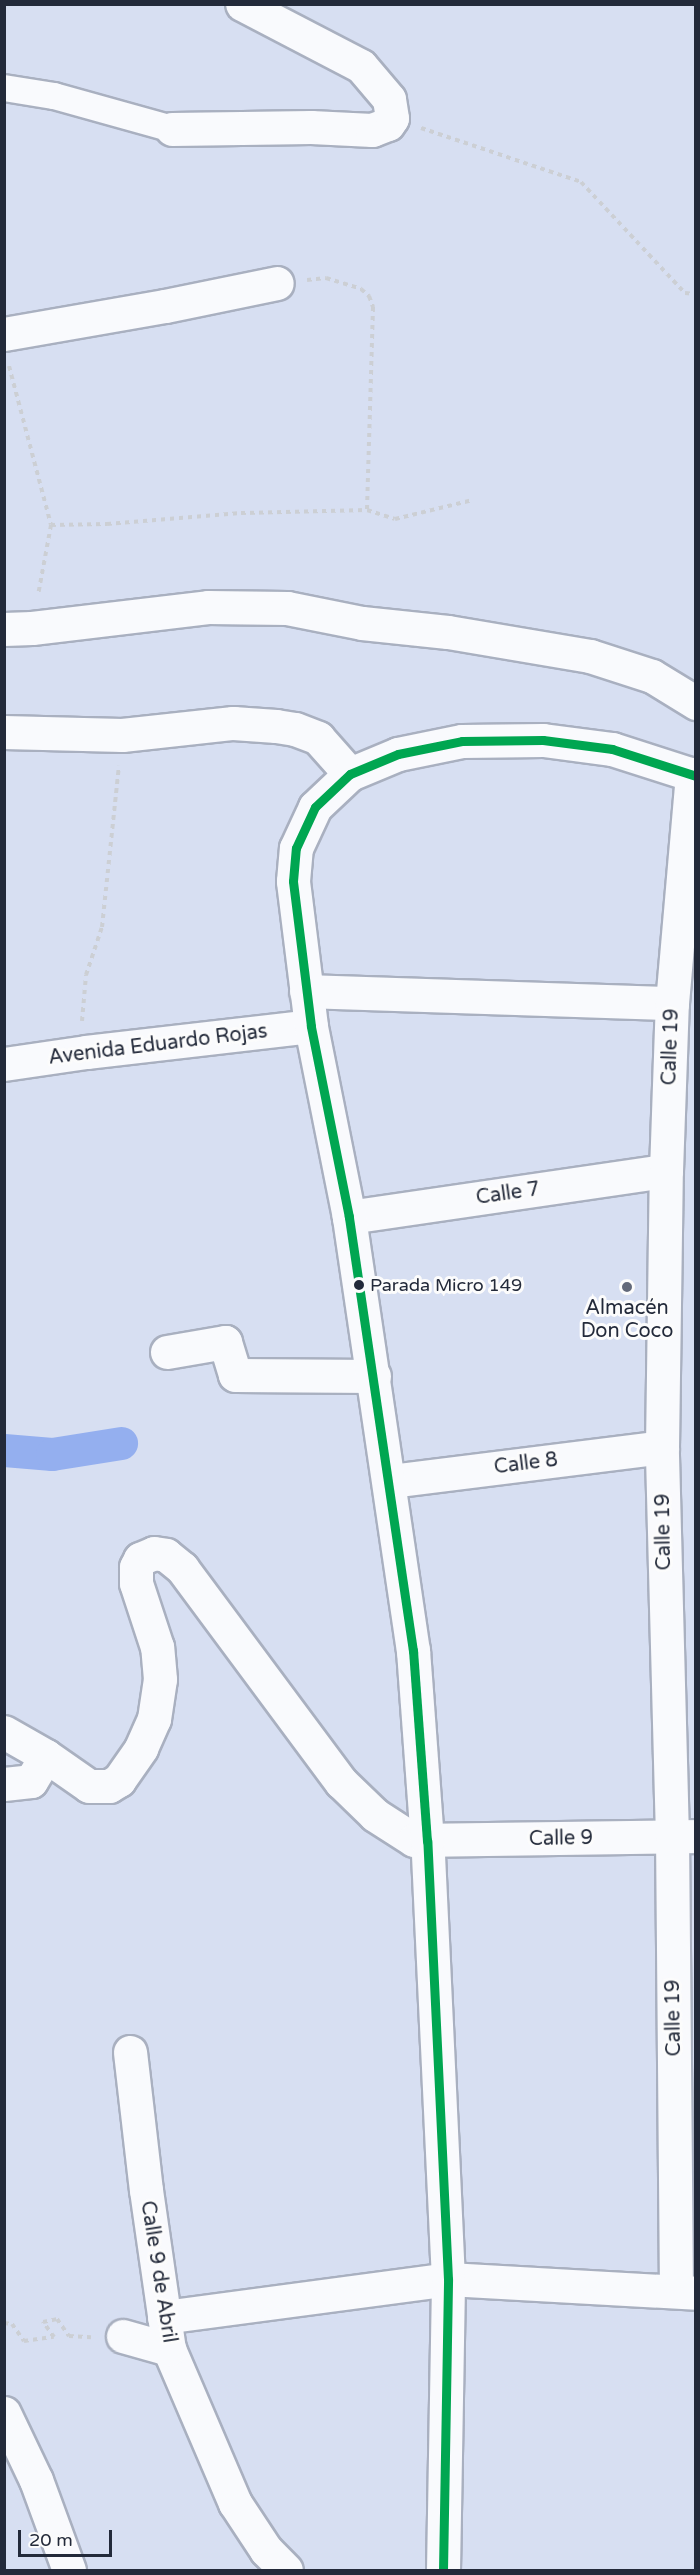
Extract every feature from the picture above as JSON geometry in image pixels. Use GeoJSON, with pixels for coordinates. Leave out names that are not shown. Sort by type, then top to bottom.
{"type":"FeatureCollection","features":[{"type":"Feature","properties":{"kind":"street"},"geometry":{"type":"LineString","coordinates":[[4,88],[54,96],[172,129],[311,127],[372,130],[383,128],[392,118],[389,99],[361,66],[242,4]]}},
{"type":"Feature","properties":{"kind":"street"},"geometry":{"type":"LineString","coordinates":[[6,347],[165,306],[277,283]]}},
{"type":"Feature","properties":{"kind":"street"},"geometry":{"type":"LineString","coordinates":[[18,628],[208,607],[287,608],[362,623],[448,632],[590,656],[652,676],[696,703]]}},
{"type":"Feature","properties":{"kind":"street"},"geometry":{"type":"LineString","coordinates":[[4,732],[122,735],[233,723],[295,729],[318,738],[350,774]]}},
{"type":"Feature","properties":{"kind":"street"},"geometry":{"type":"LineString","coordinates":[[443,2571],[448,2279],[427,1841],[413,1651],[390,1480],[349,1217],[311,1026],[293,880],[296,848],[315,807],[350,774],[399,754],[462,741],[543,740],[612,749],[694,775]]}},
{"type":"Feature","properties":{"kind":"street","name":"Calle 19"},"geometry":{"type":"LineString","coordinates":[[686,2292],[684,1837],[662,1447],[666,1171],[682,1111],[672,1003],[694,775]]}},
{"type":"Feature","properties":{"kind":"street"},"geometry":{"type":"LineString","coordinates":[[306,991],[672,1003]]}},
{"type":"Feature","properties":{"kind":"street","name":"Avenida Eduardo Rojas"},"geometry":{"type":"LineString","coordinates":[[4,1064],[86,1052],[311,1026]]}},
{"type":"Feature","properties":{"kind":"street","name":"Calle 7"},"geometry":{"type":"LineString","coordinates":[[349,1217],[666,1171]]}},
{"type":"Feature","properties":{"kind":"street"},"geometry":{"type":"LineString","coordinates":[[167,1352],[225,1342],[235,1375],[374,1376]]}},
{"type":"Feature","properties":{"kind":"street","name":"Calle 8"},"geometry":{"type":"LineString","coordinates":[[390,1480],[662,1447]]}},
{"type":"Feature","properties":{"kind":"street"},"geometry":{"type":"LineString","coordinates":[[4,1732],[46,1756],[89,1786],[109,1786],[120,1780],[141,1748],[154,1719],[160,1679],[157,1647],[136,1583],[136,1568],[140,1558],[154,1553],[166,1556],[182,1568],[341,1782],[383,1820],[414,1840],[427,1841]]}},
{"type":"Feature","properties":{"kind":"street"},"geometry":{"type":"LineString","coordinates":[[4,1784],[31,1781],[46,1756]]}},
{"type":"Feature","properties":{"kind":"street","name":"Calle 9"},"geometry":{"type":"LineString","coordinates":[[427,1841],[684,1837]]}},
{"type":"Feature","properties":{"kind":"street","name":"Calle 9 de Abril"},"geometry":{"type":"LineString","coordinates":[[130,2052],[166,2333],[235,2503],[266,2550],[286,2571]]}},
{"type":"Feature","properties":{"kind":"street"},"geometry":{"type":"LineString","coordinates":[[123,2336],[166,2333],[448,2279],[686,2292]]}},
{"type":"Feature","properties":{"kind":"street"},"geometry":{"type":"LineString","coordinates":[[4,2413],[36,2480],[69,2571]]}},
{"type":"Feature","properties":{"kind":"path"},"geometry":{"type":"LineString","coordinates":[[392,118],[581,182],[685,293],[696,294]]}},
{"type":"Feature","properties":{"kind":"path"},"geometry":{"type":"LineString","coordinates":[[277,283],[326,278],[361,289],[369,296],[373,307],[367,510]]}},
{"type":"Feature","properties":{"kind":"path"},"geometry":{"type":"LineString","coordinates":[[6,347],[51,525],[18,628]]}},
{"type":"Feature","properties":{"kind":"path"},"geometry":{"type":"LineString","coordinates":[[51,525],[107,524],[241,513],[367,510],[395,519],[473,500]]}},
{"type":"Feature","properties":{"kind":"path"},"geometry":{"type":"LineString","coordinates":[[86,1052],[81,1007],[86,975],[102,927],[122,735]]}},
{"type":"Feature","properties":{"kind":"path"},"geometry":{"type":"LineString","coordinates":[[4,2324],[12,2324],[24,2341],[54,2337],[43,2322],[57,2319],[69,2336],[91,2339],[90,2326],[111,2328],[123,2336]]}},
{"type":"Feature","properties":{"kind":"waterway"},"geometry":{"type":"LineString","coordinates":[[4,1450],[52,1454],[121,1443]]}},
{"type":"Feature","properties":{"kind":"transit line","name":"149"},"geometry":{"type":"LineString","coordinates":[[443,2570],[448,2279],[427,1841],[413,1651],[349,1217],[311,1026],[293,881],[296,848],[315,807],[350,774],[398,754],[462,741],[543,740],[612,749],[696,776]]}},
{"type":"Feature","properties":{"kind":"place","name":"Parada Micro 149"},"geometry":{"type":"Point","coordinates":[359,1285]}},
{"type":"Feature","properties":{"kind":"place","name":"Almacén Don Coco"},"geometry":{"type":"Point","coordinates":[627,1287]}}]}
